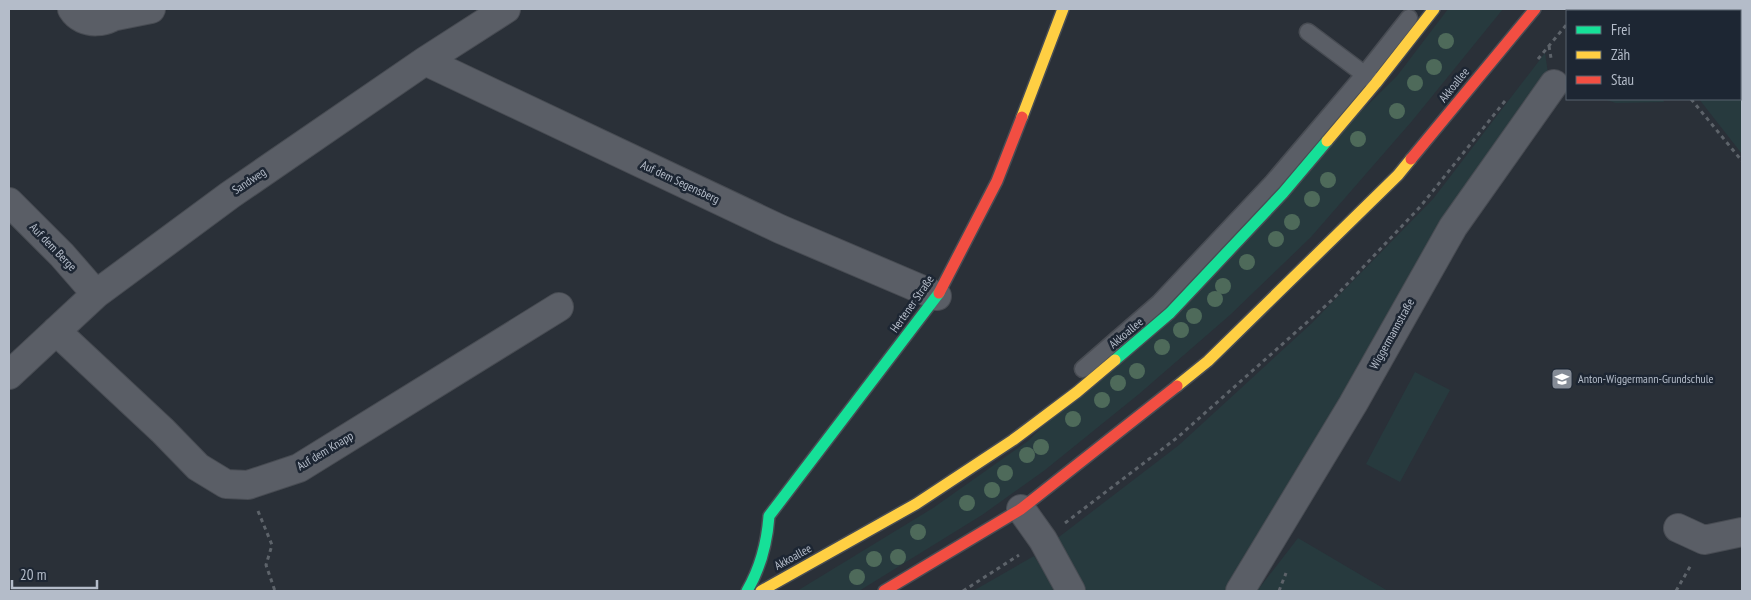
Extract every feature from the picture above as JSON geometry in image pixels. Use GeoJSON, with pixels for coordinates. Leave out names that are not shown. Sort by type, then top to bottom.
{"type":"FeatureCollection","features":[{"type":"Feature","properties":{"kind":"main road","name":"Hertener Straße"},"geometry":{"type":"LineString","coordinates":[[754,588],[767,545],[769,516],[937,296],[997,180],[1047,55],[1063,9]]}},
{"type":"Feature","properties":{"kind":"main road"},"geometry":{"type":"LineString","coordinates":[[1370,79],[1434,9]]}},
{"type":"Feature","properties":{"kind":"main road","name":"Akkoallee"},"geometry":{"type":"LineString","coordinates":[[884,591],[1021,509],[1208,361],[1398,175],[1535,9]]}},
{"type":"Feature","properties":{"kind":"street"},"geometry":{"type":"LineString","coordinates":[[72,9],[86,20],[102,22],[119,12],[151,9]]}},
{"type":"Feature","properties":{"kind":"street","name":"Sandweg"},"geometry":{"type":"LineString","coordinates":[[9,375],[96,294],[230,195],[425,61],[506,9]]}},
{"type":"Feature","properties":{"kind":"street","name":"Auf dem Segensberg"},"geometry":{"type":"LineString","coordinates":[[425,61],[780,229],[937,296]]}},
{"type":"Feature","properties":{"kind":"street","name":"Wiggermannstraße"},"geometry":{"type":"LineString","coordinates":[[1240,591],[1353,404],[1452,227],[1554,84]]}},
{"type":"Feature","properties":{"kind":"street","name":"Auf dem Berge"},"geometry":{"type":"LineString","coordinates":[[9,202],[62,255],[96,294]]}},
{"type":"Feature","properties":{"kind":"street","name":"Auf dem Knapp"},"geometry":{"type":"LineString","coordinates":[[56,331],[156,424],[198,467],[226,484],[248,485],[299,468],[559,307]]}},
{"type":"Feature","properties":{"kind":"street"},"geometry":{"type":"LineString","coordinates":[[1021,509],[1043,540],[1071,591]]}},
{"type":"Feature","properties":{"kind":"street"},"geometry":{"type":"LineString","coordinates":[[1678,528],[1704,540],[1742,532]]}},
{"type":"Feature","properties":{"kind":"lane"},"geometry":{"type":"LineString","coordinates":[[735,591],[754,588],[911,492],[1007,429],[1069,382],[1160,303],[1274,182],[1370,79],[1417,9]]}},
{"type":"Feature","properties":{"kind":"lane"},"geometry":{"type":"LineString","coordinates":[[1308,32],[1370,79]]}},
{"type":"Feature","properties":{"kind":"path"},"geometry":{"type":"LineString","coordinates":[[1692,100],[1742,161]]}},
{"type":"Feature","properties":{"kind":"path"},"geometry":{"type":"LineString","coordinates":[[1420,206],[1424,210]]}},
{"type":"Feature","properties":{"kind":"path"},"geometry":{"type":"LineString","coordinates":[[258,510],[272,545],[266,565],[275,591]]}},
{"type":"Feature","properties":{"kind":"green space"},"geometry":{"type":"Polygon","coordinates":[[[1448,9],[1503,9],[1412,121],[1311,237],[1230,315],[1139,394],[1045,470],[982,515],[859,591],[797,591],[933,508],[1028,441],[1397,76],[1448,9]]]}},
{"type":"Feature","properties":{"kind":"green space"},"geometry":{"type":"Polygon","coordinates":[[[1633,9],[1700,10],[1634,10],[1633,9]]]}},
{"type":"Feature","properties":{"kind":"green space"},"geometry":{"type":"Polygon","coordinates":[[[1545,53],[1549,80],[1225,591],[1085,591],[1055,540],[1179,445],[1312,323],[1433,199],[1545,53]]]}},
{"type":"Feature","properties":{"kind":"green space"},"geometry":{"type":"Polygon","coordinates":[[[1741,68],[1742,70],[1742,154],[1700,100],[1741,100],[1741,68]]]}},
{"type":"Feature","properties":{"kind":"green space"},"geometry":{"type":"Polygon","coordinates":[[[1606,100],[1663,100],[1664,102],[1616,103],[1606,100]]]}},
{"type":"Feature","properties":{"kind":"green space"},"geometry":{"type":"Polygon","coordinates":[[[1415,372],[1450,390],[1400,482],[1366,464],[1415,372]]]}},
{"type":"Feature","properties":{"kind":"green space"},"geometry":{"type":"Polygon","coordinates":[[[1298,538],[1388,591],[1257,591],[1298,538]]]}},
{"type":"Feature","properties":{"kind":"green space"},"geometry":{"type":"Polygon","coordinates":[[[1034,556],[1057,591],[973,591],[1034,556]]]}},
{"type":"Feature","properties":{"kind":"traffic: fast"},"geometry":{"type":"LineString","coordinates":[[1115,360],[1170,313],[1283,193],[1327,141]]}},
{"type":"Feature","properties":{"kind":"traffic: fast"},"geometry":{"type":"LineString","coordinates":[[747,591],[762,555],[767,536],[769,516],[939,293]]}},
{"type":"Feature","properties":{"kind":"traffic: slow"},"geometry":{"type":"LineString","coordinates":[[1022,117],[1063,9]]}},
{"type":"Feature","properties":{"kind":"traffic: slow"},"geometry":{"type":"LineString","coordinates":[[1327,141],[1376,83],[1434,9]]}},
{"type":"Feature","properties":{"kind":"traffic: slow"},"geometry":{"type":"LineString","coordinates":[[1177,386],[1208,361],[1398,175],[1411,159]]}},
{"type":"Feature","properties":{"kind":"traffic: slow"},"geometry":{"type":"LineString","coordinates":[[761,591],[916,504],[1013,440],[1077,392],[1115,360]]}},
{"type":"Feature","properties":{"kind":"traffic: jam"},"geometry":{"type":"LineString","coordinates":[[1411,159],[1535,9]]}},
{"type":"Feature","properties":{"kind":"traffic: jam"},"geometry":{"type":"LineString","coordinates":[[939,293],[997,181],[1022,117]]}},
{"type":"Feature","properties":{"kind":"traffic: jam"},"geometry":{"type":"LineString","coordinates":[[884,591],[1021,509],[1177,386]]}},
{"type":"Feature","properties":{"kind":"place","name":"Anton-Wiggermann-Grundschule"},"geometry":{"type":"Point","coordinates":[1562,379]}}]}
